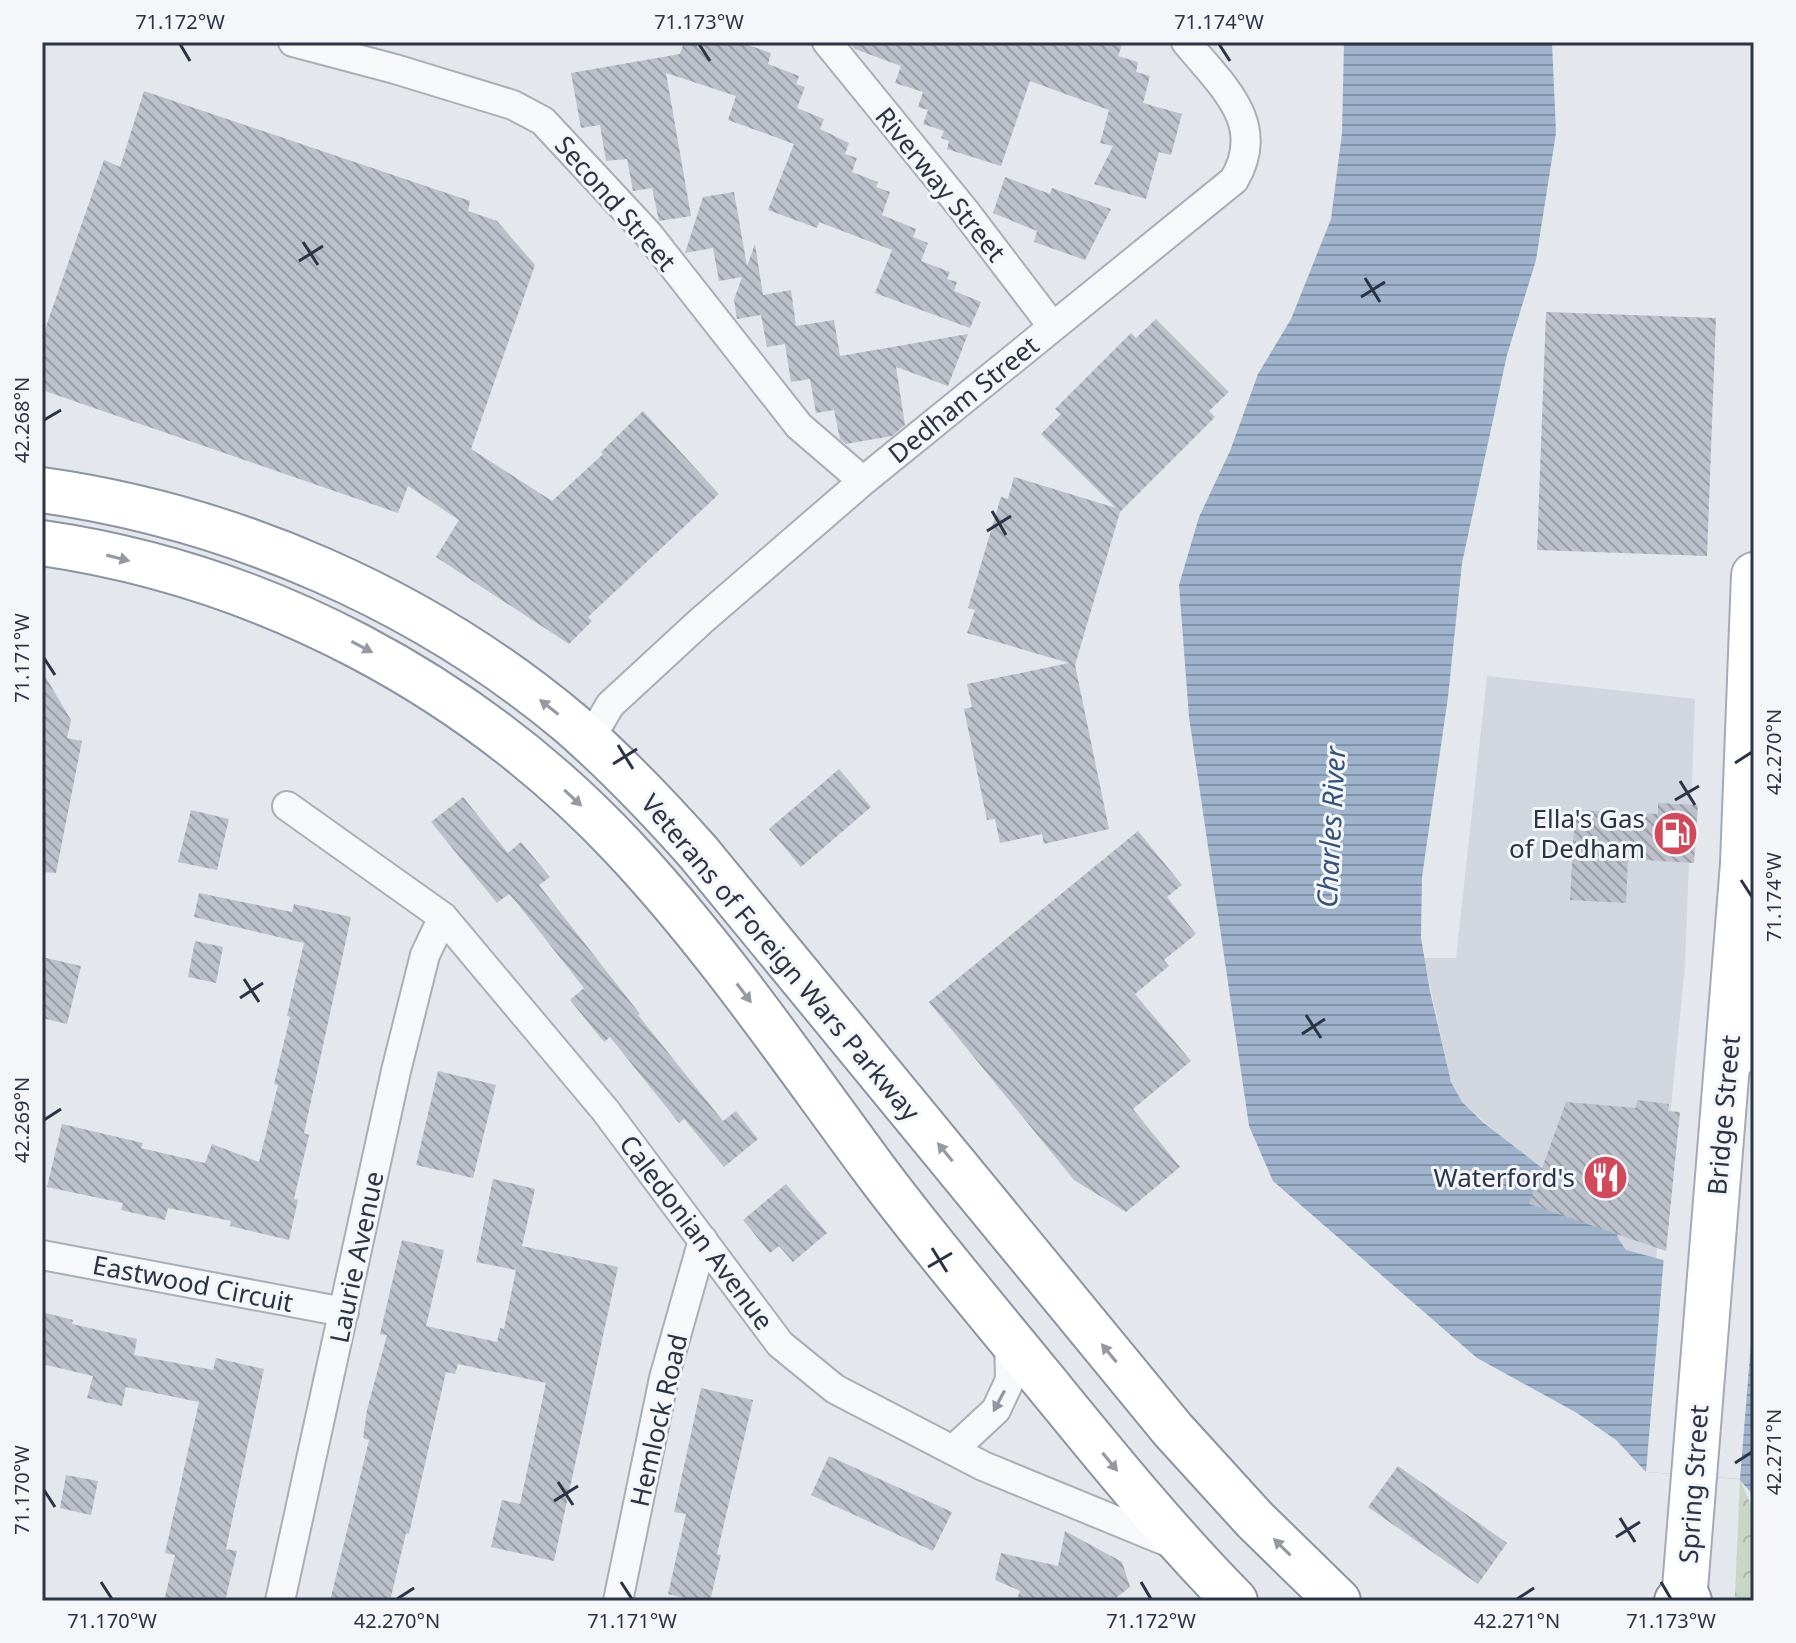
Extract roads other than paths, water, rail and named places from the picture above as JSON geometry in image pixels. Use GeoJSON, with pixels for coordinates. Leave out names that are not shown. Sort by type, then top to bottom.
{"type":"FeatureCollection","features":[{"type":"Feature","properties":{"kind":"main road","name":"Veterans of Foreign Wars Parkway"},"geometry":{"type":"LineString","coordinates":[[42,490],[131,506],[191,523],[250,542],[351,583],[407,611],[480,657],[526,689],[589,741],[647,797],[720,877],[1173,1430],[1248,1512],[1338,1601]]}},
{"type":"Feature","properties":{"kind":"main road","name":"Veterans of Foreign Wars Parkway"},"geometry":{"type":"LineString","coordinates":[[42,543],[151,567],[256,600],[327,629],[438,692],[525,756],[605,828],[683,915],[913,1221],[1120,1475],[1235,1601]]}},
{"type":"Feature","properties":{"kind":"main road","name":"Bridge Street"},"geometry":{"type":"LineString","coordinates":[[1702,1367],[1711,1259],[1740,1061],[1743,864],[1754,575]]}},
{"type":"Feature","properties":{"kind":"main road","name":"Spring Street"},"geometry":{"type":"LineString","coordinates":[[1684,1599],[1702,1367]]}},
{"type":"Feature","properties":{"kind":"main road"},"geometry":{"type":"LineString","coordinates":[[1187,1549],[1225,1601]]}},
{"type":"Feature","properties":{"kind":"street","name":"Second Street"},"geometry":{"type":"LineString","coordinates":[[293,42],[343,47],[513,105],[543,121],[648,234],[799,426],[863,481]]}},
{"type":"Feature","properties":{"kind":"street","name":"Riverway Street"},"geometry":{"type":"LineString","coordinates":[[827,42],[964,210],[1053,327]]}},
{"type":"Feature","properties":{"kind":"street","name":"Dedham Street"},"geometry":{"type":"LineString","coordinates":[[589,741],[610,705],[701,621],[863,481],[1234,180],[1244,163],[1248,141],[1245,122],[1186,42]]}},
{"type":"Feature","properties":{"kind":"street","name":"Caledonian Avenue"},"geometry":{"type":"LineString","coordinates":[[287,806],[443,917],[605,1110],[780,1344],[835,1389],[983,1466],[1187,1549]]}},
{"type":"Feature","properties":{"kind":"street","name":"Laurie Avenue"},"geometry":{"type":"LineString","coordinates":[[280,1601],[396,1071],[425,955],[443,917]]}},
{"type":"Feature","properties":{"kind":"street","name":"Hemlock Road"},"geometry":{"type":"LineString","coordinates":[[618,1601],[664,1378],[703,1240]]}},
{"type":"Feature","properties":{"kind":"street","name":"Eastwood Circuit"},"geometry":{"type":"LineString","coordinates":[[42,1255],[344,1312]]}},
{"type":"Feature","properties":{"kind":"street"},"geometry":{"type":"LineString","coordinates":[[954,1449],[996,1410],[1010,1380],[1009,1337]]}},
{"type":"Feature","properties":{"kind":"water","name":"Charles River"},"geometry":{"type":"Polygon","coordinates":[[[1344,42],[1552,42],[1556,133],[1536,260],[1507,355],[1462,563],[1448,697],[1422,877],[1421,938],[1451,1082],[1462,1102],[1542,1168],[1608,1211],[1626,1250],[1667,1261],[1754,1262],[1754,1496],[1739,1479],[1646,1472],[1616,1440],[1577,1413],[1477,1358],[1273,1181],[1249,1126],[1189,717],[1179,585],[1199,517],[1230,451],[1258,374],[1291,319],[1331,219],[1342,133],[1344,42]]]}},
{"type":"Feature","properties":{"kind":"place","name":"Ella's Gas of Dedham"},"geometry":{"type":"Point","coordinates":[1676,833]}},
{"type":"Feature","properties":{"kind":"place","name":"Waterford's"},"geometry":{"type":"Point","coordinates":[1606,1177]}}]}
